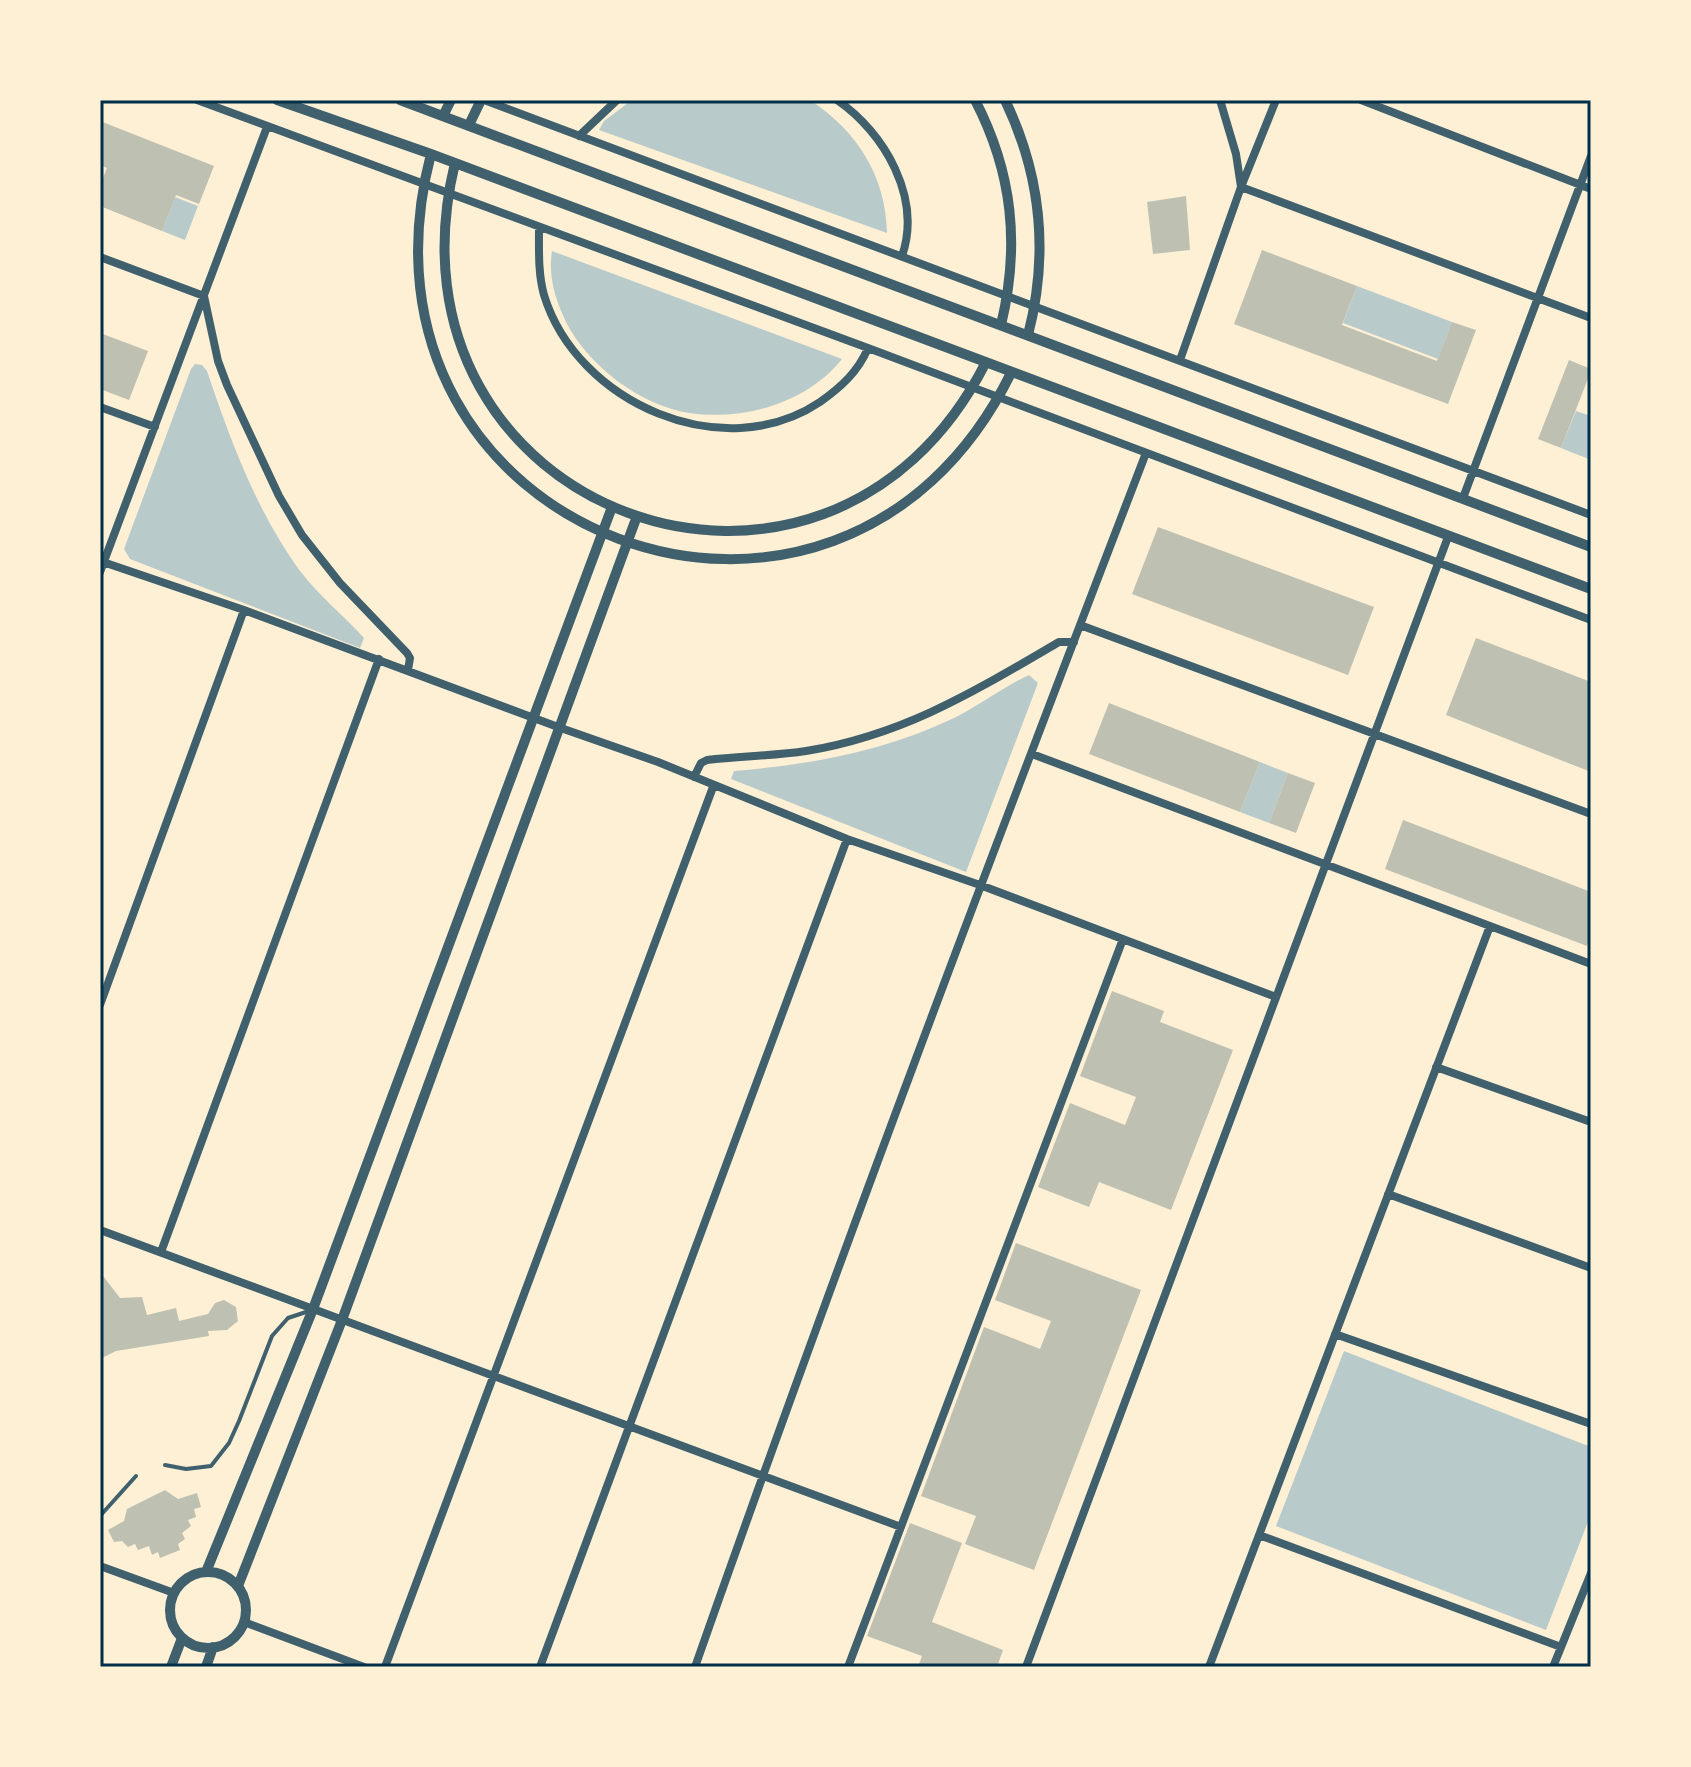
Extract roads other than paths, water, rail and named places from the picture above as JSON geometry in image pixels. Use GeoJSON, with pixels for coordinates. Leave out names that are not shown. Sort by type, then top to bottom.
{"type":"FeatureCollection","features":[{"type":"Feature","properties":{"kind":"street"},"geometry":{"type":"LineString","coordinates":[[197,100],[1591,620]]}},
{"type":"Feature","properties":{"kind":"street"},"geometry":{"type":"LineString","coordinates":[[277,100],[431,154],[1591,589]]}},
{"type":"Feature","properties":{"kind":"street"},"geometry":{"type":"LineString","coordinates":[[400,100],[1591,547]]}},
{"type":"Feature","properties":{"kind":"street"},"geometry":{"type":"LineString","coordinates":[[443,116],[451,100]]}},
{"type":"Feature","properties":{"kind":"street"},"geometry":{"type":"LineString","coordinates":[[469,125],[483,100],[1591,515]]}},
{"type":"Feature","properties":{"kind":"street"},"geometry":{"type":"LineString","coordinates":[[579,136],[617,100]]}},
{"type":"Feature","properties":{"kind":"street"},"geometry":{"type":"LineString","coordinates":[[837,100],[874,136],[898,175],[906,197],[909,222],[902,256]]}},
{"type":"Feature","properties":{"kind":"street"},"geometry":{"type":"LineString","coordinates":[[975,100],[996,147],[1009,197],[1013,248],[1008,296],[1001,325]]}},
{"type":"Feature","properties":{"kind":"street"},"geometry":{"type":"LineString","coordinates":[[1005,100],[1026,150],[1038,203],[1041,257],[1036,307],[1028,335]]}},
{"type":"Feature","properties":{"kind":"street"},"geometry":{"type":"LineString","coordinates":[[1220,100],[1236,154],[1241,187]]}},
{"type":"Feature","properties":{"kind":"street"},"geometry":{"type":"LineString","coordinates":[[1180,360],[1241,187],[1276,100]]}},
{"type":"Feature","properties":{"kind":"street"},"geometry":{"type":"LineString","coordinates":[[1361,100],[1591,189]]}},
{"type":"Feature","properties":{"kind":"street"},"geometry":{"type":"LineString","coordinates":[[267,127],[101,565],[244,610],[379,659],[694,777],[847,839],[980,885],[1276,997]]}},
{"type":"Feature","properties":{"kind":"street"},"geometry":{"type":"LineString","coordinates":[[431,154],[423,184],[417,231],[419,290],[432,347],[450,391],[475,431],[523,483],[561,512],[603,534],[669,554],[733,560],[797,551],[839,538],[896,509],[931,483],[975,435],[999,399],[1011,373]]}},
{"type":"Feature","properties":{"kind":"street"},"geometry":{"type":"LineString","coordinates":[[1463,498],[1591,156]]}},
{"type":"Feature","properties":{"kind":"street"},"geometry":{"type":"LineString","coordinates":[[455,163],[447,193],[443,238],[447,294],[462,349],[481,389],[506,426],[537,459],[573,486],[612,507],[678,527],[743,530],[785,524],[827,512],[884,483],[918,456],[948,424],[986,362]]}},
{"type":"Feature","properties":{"kind":"street"},"geometry":{"type":"LineString","coordinates":[[1241,187],[1591,318]]}},
{"type":"Feature","properties":{"kind":"street"},"geometry":{"type":"LineString","coordinates":[[539,228],[544,294],[571,346],[608,384],[639,405],[659,413],[707,427],[758,425],[791,417],[807,411],[838,389],[857,371],[868,348]]}},
{"type":"Feature","properties":{"kind":"street"},"geometry":{"type":"LineString","coordinates":[[100,257],[204,296]]}},
{"type":"Feature","properties":{"kind":"street"},"geometry":{"type":"LineString","coordinates":[[204,296],[218,361],[279,496],[302,535],[340,583],[407,653],[410,658],[408,670]]}},
{"type":"Feature","properties":{"kind":"street"},"geometry":{"type":"LineString","coordinates":[[100,407],[155,427]]}},
{"type":"Feature","properties":{"kind":"street"},"geometry":{"type":"LineString","coordinates":[[695,1667],[762,1476],[980,885],[1146,453]]}},
{"type":"Feature","properties":{"kind":"street"},"geometry":{"type":"LineString","coordinates":[[206,1572],[313,1309],[612,507]]}},
{"type":"Feature","properties":{"kind":"street"},"geometry":{"type":"LineString","coordinates":[[238,1586],[342,1320],[637,516]]}},
{"type":"Feature","properties":{"kind":"street"},"geometry":{"type":"LineString","coordinates":[[1026,1667],[1448,537]]}},
{"type":"Feature","properties":{"kind":"street"},"geometry":{"type":"LineString","coordinates":[[100,1005],[244,610]]}},
{"type":"Feature","properties":{"kind":"street"},"geometry":{"type":"LineString","coordinates":[[1080,625],[1591,814]]}},
{"type":"Feature","properties":{"kind":"street"},"geometry":{"type":"LineString","coordinates":[[694,777],[701,763],[707,760],[806,751],[901,726],[980,689],[1059,642],[1074,642]]}},
{"type":"Feature","properties":{"kind":"street"},"geometry":{"type":"LineString","coordinates":[[161,1252],[379,659]]}},
{"type":"Feature","properties":{"kind":"street"},"geometry":{"type":"LineString","coordinates":[[1032,754],[1591,964]]}},
{"type":"Feature","properties":{"kind":"street"},"geometry":{"type":"LineString","coordinates":[[385,1667],[713,787]]}},
{"type":"Feature","properties":{"kind":"street"},"geometry":{"type":"LineString","coordinates":[[540,1667],[847,839]]}},
{"type":"Feature","properties":{"kind":"street"},"geometry":{"type":"LineString","coordinates":[[1209,1667],[1490,926]]}},
{"type":"Feature","properties":{"kind":"street"},"geometry":{"type":"LineString","coordinates":[[848,1667],[1123,939]]}},
{"type":"Feature","properties":{"kind":"street"},"geometry":{"type":"LineString","coordinates":[[1436,1067],[1591,1122]]}},
{"type":"Feature","properties":{"kind":"street"},"geometry":{"type":"LineString","coordinates":[[1388,1194],[1591,1268]]}},
{"type":"Feature","properties":{"kind":"street"},"geometry":{"type":"LineString","coordinates":[[100,1230],[901,1527]]}},
{"type":"Feature","properties":{"kind":"street"},"geometry":{"type":"LineString","coordinates":[[1335,1334],[1591,1424]]}},
{"type":"Feature","properties":{"kind":"street"},"geometry":{"type":"LineString","coordinates":[[1259,1535],[1561,1647]]}},
{"type":"Feature","properties":{"kind":"street"},"geometry":{"type":"LineString","coordinates":[[100,1566],[174,1593]]}},
{"type":"Feature","properties":{"kind":"street"},"geometry":{"type":"LineString","coordinates":[[206,1572],[218,1573],[238,1586],[246,1609],[244,1622],[232,1639],[213,1647],[202,1647],[182,1638],[171,1618],[174,1593],[186,1579],[206,1572]]}},
{"type":"Feature","properties":{"kind":"street"},"geometry":{"type":"LineString","coordinates":[[1553,1667],[1591,1573]]}},
{"type":"Feature","properties":{"kind":"street"},"geometry":{"type":"LineString","coordinates":[[244,1622],[364,1667]]}},
{"type":"Feature","properties":{"kind":"street"},"geometry":{"type":"LineString","coordinates":[[171,1667],[182,1638]]}},
{"type":"Feature","properties":{"kind":"street"},"geometry":{"type":"LineString","coordinates":[[206,1667],[213,1647]]}},
{"type":"Feature","properties":{"kind":"lane"},"geometry":{"type":"LineString","coordinates":[[165,1465],[186,1469],[211,1466],[229,1443],[272,1336],[288,1318],[313,1309]]}},
{"type":"Feature","properties":{"kind":"lane"},"geometry":{"type":"LineString","coordinates":[[100,1516],[136,1476]]}}]}
